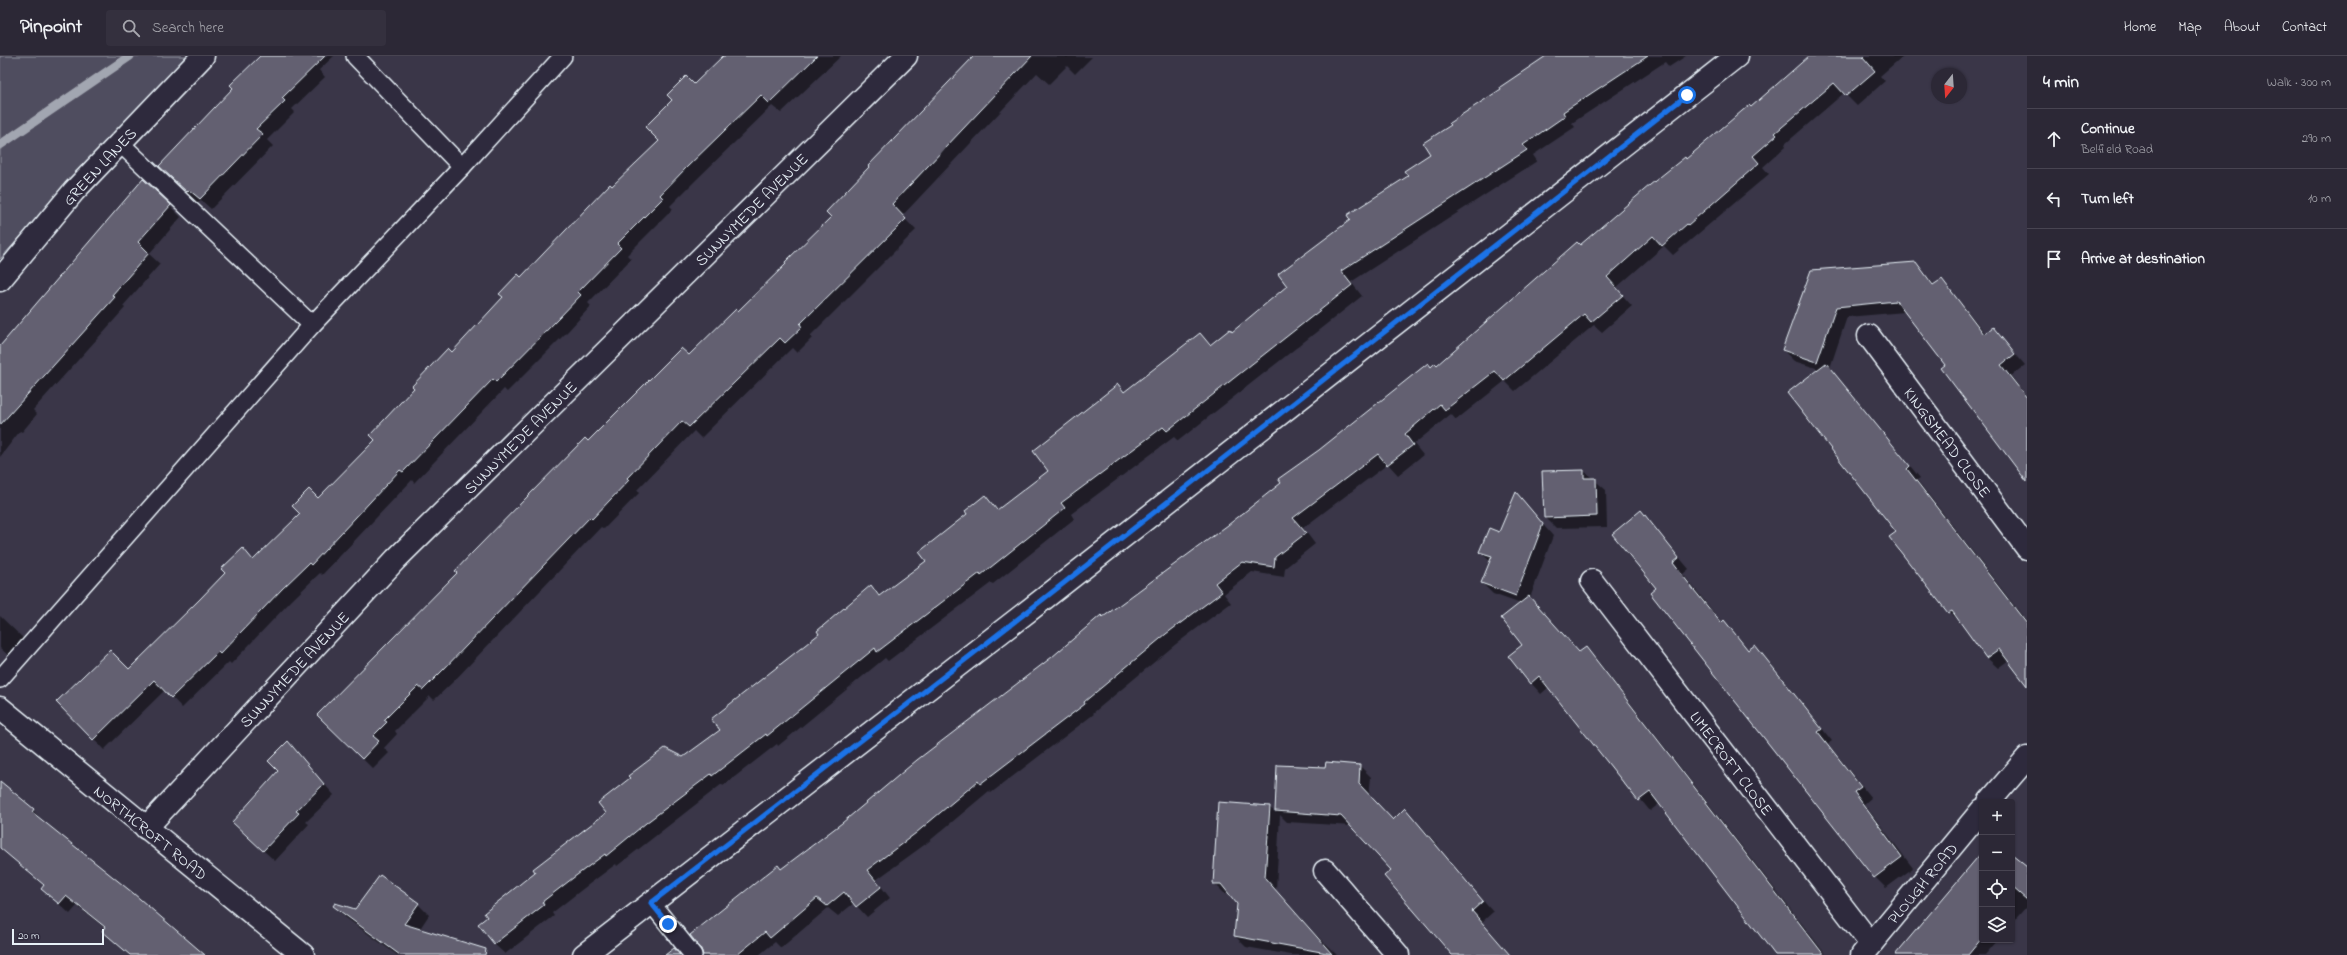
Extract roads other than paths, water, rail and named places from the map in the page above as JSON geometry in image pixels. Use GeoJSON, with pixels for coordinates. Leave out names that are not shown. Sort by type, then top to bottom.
{"type":"FeatureCollection","features":[{"type":"Feature","properties":{"kind":"street","name":"GREEN LANES"},"geometry":{"type":"LineString","coordinates":[[0,280],[74,191],[203,56]]}},
{"type":"Feature","properties":{"kind":"street","name":"SUNNYMEDE AVENUE"},"geometry":{"type":"LineString","coordinates":[[146,828],[396,559],[906,56]]}},
{"type":"Feature","properties":{"kind":"street"},"geometry":{"type":"LineString","coordinates":[[584,955],[1032,608],[1737,56]]}},
{"type":"Feature","properties":{"kind":"street","name":"KINGSMEAD CLOSE"},"geometry":{"type":"LineString","coordinates":[[1869,336],[2027,548]]}},
{"type":"Feature","properties":{"kind":"street","name":"LIMECROFT CLOSE"},"geometry":{"type":"LineString","coordinates":[[1592,581],[1866,950]]}},
{"type":"Feature","properties":{"kind":"street","name":"NORTHCROFT ROAD"},"geometry":{"type":"LineString","coordinates":[[0,708],[303,955]]}},
{"type":"Feature","properties":{"kind":"street"},"geometry":{"type":"LineString","coordinates":[[1992,799],[2027,758]]}},
{"type":"Feature","properties":{"kind":"street","name":"PLOUGH ROAD"},"geometry":{"type":"LineString","coordinates":[[1866,950],[1979,814]]}},
{"type":"Feature","properties":{"kind":"street"},"geometry":{"type":"LineString","coordinates":[[1325,871],[1398,955]]}},
{"type":"Feature","properties":{"kind":"lane"},"geometry":{"type":"LineString","coordinates":[[355,56],[462,167]]}},
{"type":"Feature","properties":{"kind":"lane"},"geometry":{"type":"LineString","coordinates":[[0,679],[312,325],[462,167],[563,56]]}},
{"type":"Feature","properties":{"kind":"lane"},"geometry":{"type":"LineString","coordinates":[[120,143],[312,325]]}},
{"type":"Feature","properties":{"kind":"lane"},"geometry":{"type":"LineString","coordinates":[[651,903],[693,955]]}},
{"type":"Feature","properties":{"kind":"waterway"},"geometry":{"type":"LineString","coordinates":[[0,145],[130,56]]}}]}
